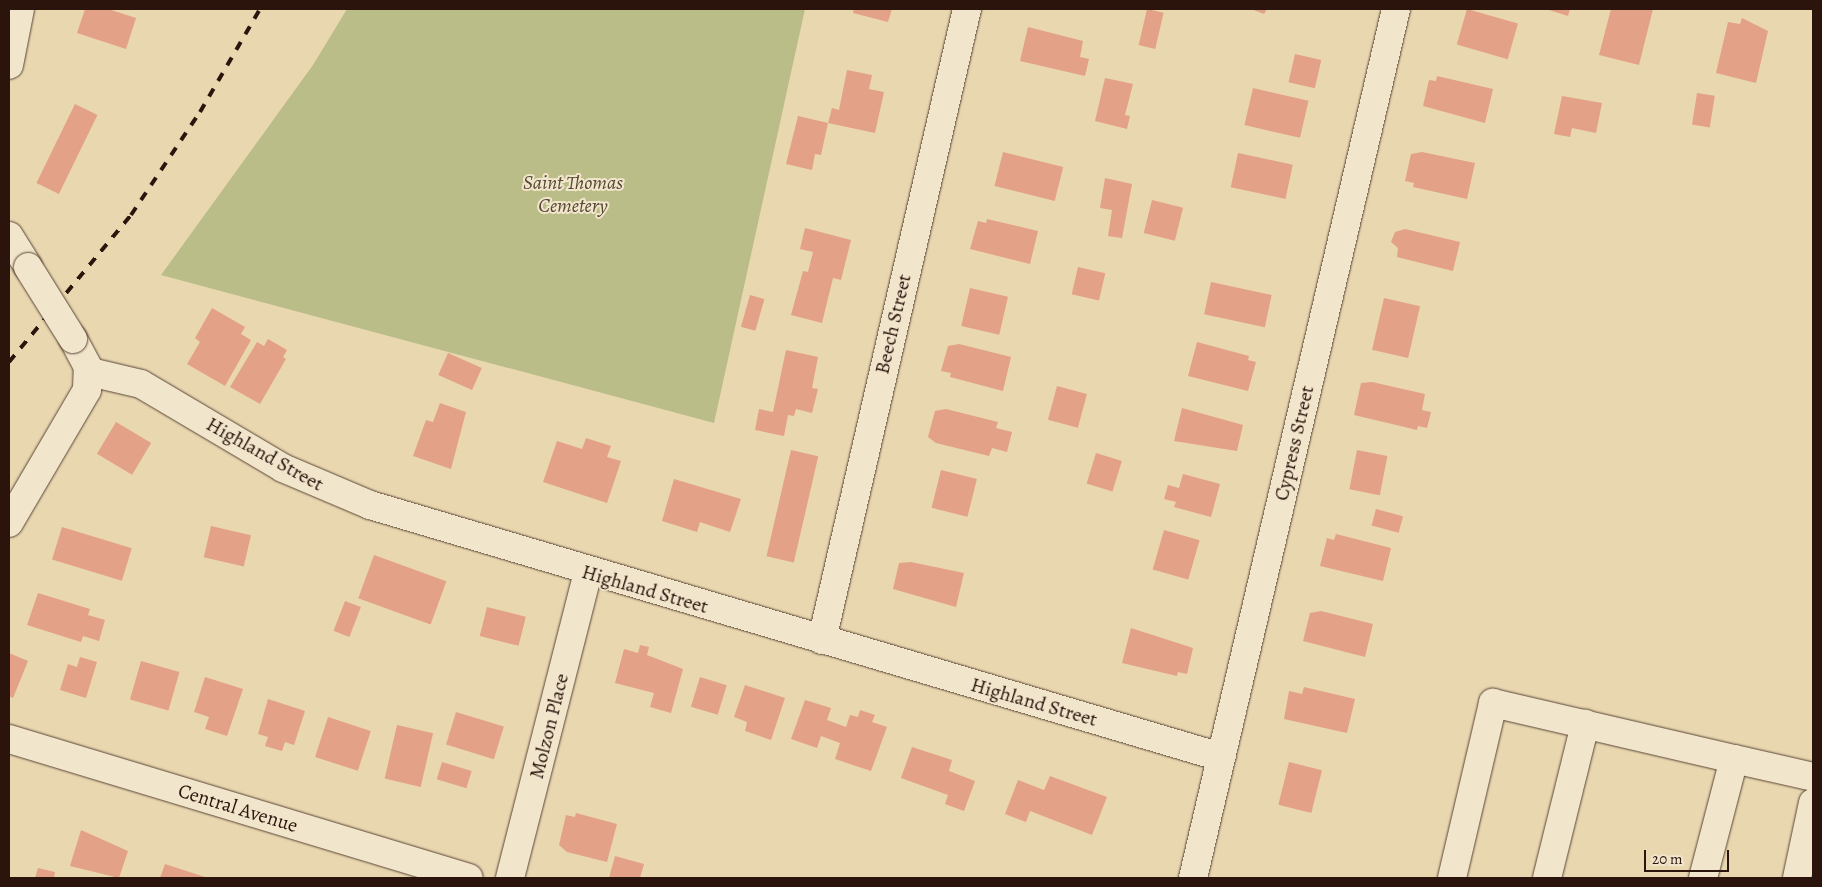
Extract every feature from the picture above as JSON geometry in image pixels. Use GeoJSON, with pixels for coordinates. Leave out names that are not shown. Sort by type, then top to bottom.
{"type":"FeatureCollection","features":[{"type":"Feature","properties":{"kind":"street"},"geometry":{"type":"LineString","coordinates":[[9,65],[20,9]]}},
{"type":"Feature","properties":{"kind":"street","name":"Beech Street"},"geometry":{"type":"LineString","coordinates":[[822,640],[967,9]]}},
{"type":"Feature","properties":{"kind":"street","name":"Cypress Street"},"geometry":{"type":"LineString","coordinates":[[1193,878],[1396,9]]}},
{"type":"Feature","properties":{"kind":"street"},"geometry":{"type":"LineString","coordinates":[[9,236],[73,339],[90,372],[84,397],[9,522]]}},
{"type":"Feature","properties":{"kind":"street","name":"Highland Street"},"geometry":{"type":"LineString","coordinates":[[90,372],[141,384],[330,490],[588,573],[1221,757]]}},
{"type":"Feature","properties":{"kind":"street","name":"Molzon Place"},"geometry":{"type":"LineString","coordinates":[[510,878],[588,573]]}},
{"type":"Feature","properties":{"kind":"street"},"geometry":{"type":"LineString","coordinates":[[1452,878],[1493,703],[1813,777]]}},
{"type":"Feature","properties":{"kind":"street"},"geometry":{"type":"LineString","coordinates":[[1547,878],[1585,724]]}},
{"type":"Feature","properties":{"kind":"street","name":"Central Avenue"},"geometry":{"type":"LineString","coordinates":[[9,739],[468,878]]}},
{"type":"Feature","properties":{"kind":"street"},"geometry":{"type":"LineString","coordinates":[[1704,878],[1734,759]]}},
{"type":"Feature","properties":{"kind":"street"},"geometry":{"type":"LineString","coordinates":[[1797,878],[1813,803]]}},
{"type":"Feature","properties":{"kind":"green space","name":"Saint Thomas Cemetery"},"geometry":{"type":"Polygon","coordinates":[[[347,9],[805,9],[714,423],[161,275],[313,65],[347,9]]]}},
{"type":"Feature","properties":{"kind":"building"},"geometry":{"type":"Polygon","coordinates":[[[85,9],[108,9],[136,18],[126,49],[77,33],[85,9]]]}},
{"type":"Feature","properties":{"kind":"building"},"geometry":{"type":"Polygon","coordinates":[[[854,9],[892,9],[888,22],[853,13],[854,9]]]}},
{"type":"Feature","properties":{"kind":"building"},"geometry":{"type":"Polygon","coordinates":[[[1147,9],[1164,13],[1155,49],[1139,45],[1147,9]]]}},
{"type":"Feature","properties":{"kind":"building"},"geometry":{"type":"Polygon","coordinates":[[[1251,9],[1267,9],[1264,14],[1251,9]]]}},
{"type":"Feature","properties":{"kind":"building"},"geometry":{"type":"Polygon","coordinates":[[[1467,9],[1518,24],[1508,59],[1457,45],[1467,9]]]}},
{"type":"Feature","properties":{"kind":"building"},"geometry":{"type":"Polygon","coordinates":[[[1546,9],[1570,9],[1568,16],[1546,9]]]}},
{"type":"Feature","properties":{"kind":"building"},"geometry":{"type":"Polygon","coordinates":[[[1611,9],[1653,9],[1639,65],[1599,55],[1611,9]]]}},
{"type":"Feature","properties":{"kind":"building"},"geometry":{"type":"Polygon","coordinates":[[[1742,18],[1768,31],[1756,83],[1716,73],[1728,22],[1740,24],[1742,18]]]}},
{"type":"Feature","properties":{"kind":"building"},"geometry":{"type":"Polygon","coordinates":[[[1028,27],[1083,41],[1080,57],[1089,59],[1085,76],[1020,61],[1028,27]]]}},
{"type":"Feature","properties":{"kind":"building"},"geometry":{"type":"Polygon","coordinates":[[[1295,54],[1321,60],[1315,88],[1288,82],[1295,54]]]}},
{"type":"Feature","properties":{"kind":"building"},"geometry":{"type":"Polygon","coordinates":[[[847,70],[872,75],[869,89],[884,92],[875,133],[828,123],[832,108],[839,110],[847,70]]]}},
{"type":"Feature","properties":{"kind":"building"},"geometry":{"type":"Polygon","coordinates":[[[1437,76],[1493,89],[1485,123],[1423,106],[1429,80],[1436,81],[1437,76]]]}},
{"type":"Feature","properties":{"kind":"building"},"geometry":{"type":"Polygon","coordinates":[[[1105,78],[1133,84],[1125,115],[1130,116],[1127,129],[1095,121],[1105,78]]]}},
{"type":"Feature","properties":{"kind":"building"},"geometry":{"type":"Polygon","coordinates":[[[1253,88],[1309,101],[1300,138],[1244,125],[1253,88]]]}},
{"type":"Feature","properties":{"kind":"building"},"geometry":{"type":"Polygon","coordinates":[[[1697,93],[1715,96],[1710,127],[1692,125],[1697,93]]]}},
{"type":"Feature","properties":{"kind":"building"},"geometry":{"type":"Polygon","coordinates":[[[1562,96],[1602,103],[1596,133],[1572,128],[1570,137],[1554,134],[1562,96]]]}},
{"type":"Feature","properties":{"kind":"building"},"geometry":{"type":"Polygon","coordinates":[[[75,104],[97,115],[59,194],[36,183],[75,104]]]}},
{"type":"Feature","properties":{"kind":"building"},"geometry":{"type":"Polygon","coordinates":[[[798,116],[828,123],[821,155],[815,154],[812,170],[786,164],[798,116]]]}},
{"type":"Feature","properties":{"kind":"building"},"geometry":{"type":"Polygon","coordinates":[[[1003,152],[1063,167],[1055,201],[995,186],[1003,152]]]}},
{"type":"Feature","properties":{"kind":"building"},"geometry":{"type":"Polygon","coordinates":[[[1422,152],[1475,163],[1467,199],[1413,187],[1414,183],[1405,181],[1411,154],[1422,152]]]}},
{"type":"Feature","properties":{"kind":"building"},"geometry":{"type":"Polygon","coordinates":[[[1238,153],[1293,165],[1285,199],[1231,187],[1238,153]]]}},
{"type":"Feature","properties":{"kind":"building"},"geometry":{"type":"Polygon","coordinates":[[[1105,178],[1132,184],[1122,238],[1108,236],[1112,210],[1100,208],[1105,178]]]}},
{"type":"Feature","properties":{"kind":"building"},"geometry":{"type":"Polygon","coordinates":[[[1152,200],[1183,208],[1175,241],[1144,233],[1152,200]]]}},
{"type":"Feature","properties":{"kind":"building"},"geometry":{"type":"Polygon","coordinates":[[[987,219],[1038,231],[1030,264],[970,249],[978,221],[986,223],[987,219]]]}},
{"type":"Feature","properties":{"kind":"building"},"geometry":{"type":"Polygon","coordinates":[[[805,228],[851,240],[841,280],[833,278],[822,323],[791,315],[803,271],[808,272],[813,252],[800,249],[805,228]]]}},
{"type":"Feature","properties":{"kind":"building"},"geometry":{"type":"Polygon","coordinates":[[[1405,229],[1460,242],[1453,271],[1397,257],[1398,248],[1391,242],[1395,232],[1405,229]]]}},
{"type":"Feature","properties":{"kind":"building"},"geometry":{"type":"Polygon","coordinates":[[[1078,267],[1105,273],[1099,301],[1072,294],[1078,267]]]}},
{"type":"Feature","properties":{"kind":"building"},"geometry":{"type":"Polygon","coordinates":[[[1211,282],[1272,295],[1265,327],[1204,314],[1211,282]]]}},
{"type":"Feature","properties":{"kind":"building"},"geometry":{"type":"Polygon","coordinates":[[[970,288],[1008,297],[999,335],[961,326],[970,288]]]}},
{"type":"Feature","properties":{"kind":"building"},"geometry":{"type":"Polygon","coordinates":[[[750,295],[764,299],[755,331],[741,327],[750,295]]]}},
{"type":"Feature","properties":{"kind":"building"},"geometry":{"type":"Polygon","coordinates":[[[1384,298],[1420,306],[1408,358],[1372,350],[1384,298]]]}},
{"type":"Feature","properties":{"kind":"building"},"geometry":{"type":"Polygon","coordinates":[[[212,308],[245,327],[241,334],[251,340],[225,386],[187,364],[200,342],[195,338],[212,308]]]}},
{"type":"Feature","properties":{"kind":"building"},"geometry":{"type":"Polygon","coordinates":[[[268,339],[287,350],[283,357],[286,359],[260,404],[230,387],[257,342],[264,346],[268,339]]]}},
{"type":"Feature","properties":{"kind":"building"},"geometry":{"type":"Polygon","coordinates":[[[1197,342],[1249,356],[1248,360],[1256,362],[1248,391],[1188,376],[1197,342]]]}},
{"type":"Feature","properties":{"kind":"building"},"geometry":{"type":"Polygon","coordinates":[[[959,344],[1011,357],[1003,391],[950,377],[951,373],[941,371],[948,346],[959,344]]]}},
{"type":"Feature","properties":{"kind":"building"},"geometry":{"type":"Polygon","coordinates":[[[786,350],[818,357],[812,388],[818,389],[812,413],[796,409],[794,416],[788,415],[784,436],[755,430],[759,409],[773,412],[786,350]]]}},
{"type":"Feature","properties":{"kind":"building"},"geometry":{"type":"Polygon","coordinates":[[[448,353],[482,368],[472,390],[438,375],[448,353]]]}},
{"type":"Feature","properties":{"kind":"building"},"geometry":{"type":"Polygon","coordinates":[[[1372,382],[1425,394],[1422,410],[1431,412],[1427,428],[1418,426],[1417,430],[1354,415],[1361,383],[1372,382]]]}},
{"type":"Feature","properties":{"kind":"building"},"geometry":{"type":"Polygon","coordinates":[[[1057,386],[1087,394],[1078,428],[1048,420],[1057,386]]]}},
{"type":"Feature","properties":{"kind":"building"},"geometry":{"type":"Polygon","coordinates":[[[440,403],[466,412],[451,469],[413,456],[426,420],[433,422],[440,403]]]}},
{"type":"Feature","properties":{"kind":"building"},"geometry":{"type":"Polygon","coordinates":[[[1182,408],[1243,425],[1237,451],[1174,441],[1182,408]]]}},
{"type":"Feature","properties":{"kind":"building"},"geometry":{"type":"Polygon","coordinates":[[[946,409],[998,422],[996,428],[1012,432],[1007,452],[992,448],[989,456],[936,443],[928,437],[935,411],[946,409]]]}},
{"type":"Feature","properties":{"kind":"building"},"geometry":{"type":"Polygon","coordinates":[[[116,422],[151,443],[132,475],[97,454],[116,422]]]}},
{"type":"Feature","properties":{"kind":"building"},"geometry":{"type":"Polygon","coordinates":[[[586,438],[611,446],[607,457],[621,461],[607,503],[543,482],[557,441],[582,449],[586,438]]]}},
{"type":"Feature","properties":{"kind":"building"},"geometry":{"type":"Polygon","coordinates":[[[791,450],[818,456],[794,563],[766,556],[791,450]]]}},
{"type":"Feature","properties":{"kind":"building"},"geometry":{"type":"Polygon","coordinates":[[[1357,450],[1387,456],[1380,495],[1349,489],[1357,450]]]}},
{"type":"Feature","properties":{"kind":"building"},"geometry":{"type":"Polygon","coordinates":[[[1096,453],[1122,461],[1112,491],[1087,484],[1096,453]]]}},
{"type":"Feature","properties":{"kind":"building"},"geometry":{"type":"Polygon","coordinates":[[[941,470],[977,479],[967,517],[932,508],[941,470]]]}},
{"type":"Feature","properties":{"kind":"building"},"geometry":{"type":"Polygon","coordinates":[[[1183,474],[1220,484],[1211,517],[1174,507],[1176,502],[1164,499],[1168,485],[1179,488],[1183,474]]]}},
{"type":"Feature","properties":{"kind":"building"},"geometry":{"type":"Polygon","coordinates":[[[674,479],[741,499],[730,532],[700,522],[697,532],[662,521],[674,479]]]}},
{"type":"Feature","properties":{"kind":"building"},"geometry":{"type":"Polygon","coordinates":[[[1376,509],[1403,516],[1399,533],[1372,525],[1376,509]]]}},
{"type":"Feature","properties":{"kind":"building"},"geometry":{"type":"Polygon","coordinates":[[[211,526],[251,535],[244,566],[204,557],[211,526]]]}},
{"type":"Feature","properties":{"kind":"building"},"geometry":{"type":"Polygon","coordinates":[[[62,527],[132,548],[122,581],[52,560],[62,527]]]}},
{"type":"Feature","properties":{"kind":"building"},"geometry":{"type":"Polygon","coordinates":[[[1164,530],[1200,540],[1188,580],[1153,569],[1164,530]]]}},
{"type":"Feature","properties":{"kind":"building"},"geometry":{"type":"Polygon","coordinates":[[[1336,534],[1391,548],[1383,581],[1320,566],[1327,538],[1334,540],[1336,534]]]}},
{"type":"Feature","properties":{"kind":"building"},"geometry":{"type":"Polygon","coordinates":[[[374,555],[446,581],[431,625],[358,598],[374,555]]]}},
{"type":"Feature","properties":{"kind":"building"},"geometry":{"type":"Polygon","coordinates":[[[911,562],[964,573],[956,607],[893,589],[899,563],[911,562]]]}},
{"type":"Feature","properties":{"kind":"building"},"geometry":{"type":"Polygon","coordinates":[[[38,593],[90,609],[88,615],[105,620],[99,641],[83,636],[81,642],[27,625],[38,593]]]}},
{"type":"Feature","properties":{"kind":"building"},"geometry":{"type":"Polygon","coordinates":[[[345,601],[361,607],[349,637],[334,631],[345,601]]]}},
{"type":"Feature","properties":{"kind":"building"},"geometry":{"type":"Polygon","coordinates":[[[487,607],[526,617],[519,646],[480,636],[487,607]]]}},
{"type":"Feature","properties":{"kind":"building"},"geometry":{"type":"Polygon","coordinates":[[[1321,611],[1373,624],[1365,657],[1303,641],[1310,613],[1321,611]]]}},
{"type":"Feature","properties":{"kind":"building"},"geometry":{"type":"Polygon","coordinates":[[[1131,628],[1193,648],[1187,674],[1178,672],[1177,676],[1122,663],[1131,628]]]}},
{"type":"Feature","properties":{"kind":"building"},"geometry":{"type":"Polygon","coordinates":[[[640,645],[649,647],[647,655],[683,669],[671,713],[650,707],[654,693],[615,683],[624,649],[638,653],[640,645]]]}},
{"type":"Feature","properties":{"kind":"building"},"geometry":{"type":"Polygon","coordinates":[[[9,653],[28,661],[13,698],[9,696],[9,653]]]}},
{"type":"Feature","properties":{"kind":"building"},"geometry":{"type":"Polygon","coordinates":[[[80,657],[97,662],[86,698],[60,690],[68,664],[77,667],[80,657]]]}},
{"type":"Feature","properties":{"kind":"building"},"geometry":{"type":"Polygon","coordinates":[[[141,661],[179,672],[168,710],[130,699],[141,661]]]}},
{"type":"Feature","properties":{"kind":"building"},"geometry":{"type":"Polygon","coordinates":[[[205,677],[243,689],[227,736],[205,729],[209,717],[194,712],[205,677]]]}},
{"type":"Feature","properties":{"kind":"building"},"geometry":{"type":"Polygon","coordinates":[[[700,677],[727,685],[718,715],[691,707],[700,677]]]}},
{"type":"Feature","properties":{"kind":"building"},"geometry":{"type":"Polygon","coordinates":[[[745,685],[785,698],[771,740],[745,731],[747,722],[734,717],[745,685]]]}},
{"type":"Feature","properties":{"kind":"building"},"geometry":{"type":"Polygon","coordinates":[[[1304,687],[1355,699],[1347,733],[1284,719],[1289,691],[1302,694],[1304,687]]]}},
{"type":"Feature","properties":{"kind":"building"},"geometry":{"type":"Polygon","coordinates":[[[268,699],[305,711],[294,745],[285,742],[282,751],[265,746],[268,737],[258,734],[268,699]]]}},
{"type":"Feature","properties":{"kind":"building"},"geometry":{"type":"Polygon","coordinates":[[[805,700],[831,708],[827,720],[846,727],[850,715],[858,717],[860,710],[875,715],[872,722],[887,727],[871,771],[835,759],[840,743],[821,736],[817,748],[791,739],[805,700]]]}},
{"type":"Feature","properties":{"kind":"building"},"geometry":{"type":"Polygon","coordinates":[[[456,712],[504,727],[494,759],[446,745],[456,712]]]}},
{"type":"Feature","properties":{"kind":"building"},"geometry":{"type":"Polygon","coordinates":[[[328,717],[371,731],[358,771],[315,757],[328,717]]]}},
{"type":"Feature","properties":{"kind":"building"},"geometry":{"type":"Polygon","coordinates":[[[397,725],[433,733],[421,787],[385,779],[397,725]]]}},
{"type":"Feature","properties":{"kind":"building"},"geometry":{"type":"Polygon","coordinates":[[[912,747],[952,760],[949,771],[975,781],[964,811],[945,804],[948,795],[901,778],[912,747]]]}},
{"type":"Feature","properties":{"kind":"building"},"geometry":{"type":"Polygon","coordinates":[[[442,762],[472,771],[466,788],[437,779],[442,762]]]}},
{"type":"Feature","properties":{"kind":"building"},"geometry":{"type":"Polygon","coordinates":[[[1289,762],[1322,770],[1311,813],[1278,805],[1289,762]]]}},
{"type":"Feature","properties":{"kind":"building"},"geometry":{"type":"Polygon","coordinates":[[[1050,776],[1107,797],[1092,835],[1030,811],[1026,822],[1005,814],[1018,780],[1044,790],[1050,776]]]}},
{"type":"Feature","properties":{"kind":"building"},"geometry":{"type":"Polygon","coordinates":[[[576,813],[617,824],[607,862],[567,852],[559,845],[566,815],[575,817],[576,813]]]}},
{"type":"Feature","properties":{"kind":"building"},"geometry":{"type":"Polygon","coordinates":[[[81,830],[128,851],[119,878],[70,866],[81,830]]]}},
{"type":"Feature","properties":{"kind":"building"},"geometry":{"type":"Polygon","coordinates":[[[615,856],[644,864],[640,878],[609,878],[615,856]]]}},
{"type":"Feature","properties":{"kind":"building"},"geometry":{"type":"Polygon","coordinates":[[[165,864],[208,878],[160,878],[165,864]]]}},
{"type":"Feature","properties":{"kind":"building"},"geometry":{"type":"Polygon","coordinates":[[[38,868],[55,872],[54,878],[35,878],[38,868]]]}},
{"type":"Feature","properties":{"kind":"railway"},"geometry":{"type":"LineString","coordinates":[[9,362],[131,215],[200,112],[260,9]]}}]}
